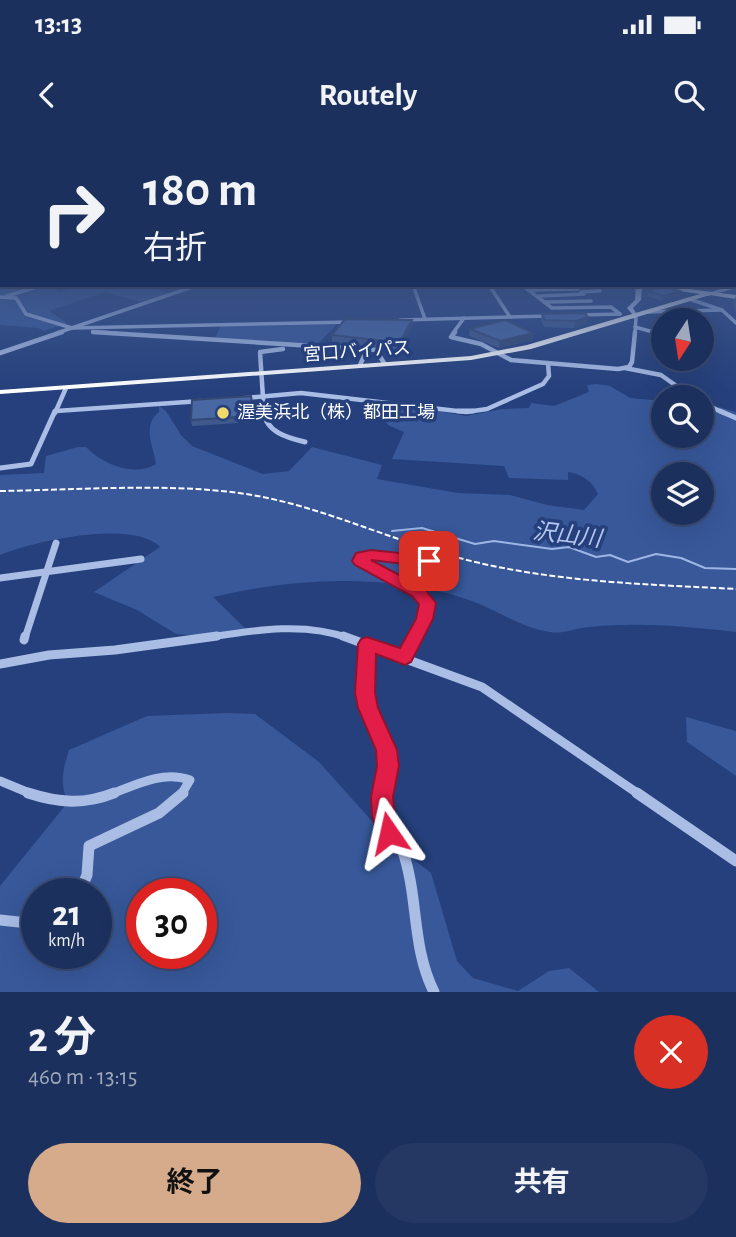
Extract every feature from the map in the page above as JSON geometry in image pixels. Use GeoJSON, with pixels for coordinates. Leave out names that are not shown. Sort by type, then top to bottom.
{"type":"FeatureCollection","features":[{"type":"Feature","properties":{"kind":"highway","name":"宮口バイパス"},"geometry":{"type":"LineString","coordinates":[[0,391],[449,361],[495,353],[628,310],[646,313],[656,310]]}},
{"type":"Feature","properties":{"kind":"highway","name":"宮口バイパス"},"geometry":{"type":"LineString","coordinates":[[0,391],[495,353]]}},
{"type":"Feature","properties":{"kind":"street"},"geometry":{"type":"LineString","coordinates":[[23,310],[26,314],[72,328],[354,322]]}},
{"type":"Feature","properties":{"kind":"street"},"geometry":{"type":"LineString","coordinates":[[0,352],[125,310]]}},
{"type":"Feature","properties":{"kind":"street"},"geometry":{"type":"LineString","coordinates":[[422,310],[425,319]]}},
{"type":"Feature","properties":{"kind":"street"},"geometry":{"type":"LineString","coordinates":[[505,310],[510,317]]}},
{"type":"Feature","properties":{"kind":"street"},"geometry":{"type":"LineString","coordinates":[[578,315],[620,314],[615,310]]}},
{"type":"Feature","properties":{"kind":"street"},"geometry":{"type":"LineString","coordinates":[[625,368],[632,362],[635,327],[628,310]]}},
{"type":"Feature","properties":{"kind":"street"},"geometry":{"type":"LineString","coordinates":[[646,313],[686,315],[722,310],[736,323]]}},
{"type":"Feature","properties":{"kind":"street"},"geometry":{"type":"LineString","coordinates":[[397,321],[551,316]]}},
{"type":"Feature","properties":{"kind":"street"},"geometry":{"type":"LineString","coordinates":[[464,318],[450,337],[481,344],[510,360],[625,368],[661,374],[676,385]]}},
{"type":"Feature","properties":{"kind":"street"},"geometry":{"type":"LineString","coordinates":[[635,327],[651,331]]}},
{"type":"Feature","properties":{"kind":"street"},"geometry":{"type":"LineString","coordinates":[[88,328],[89,331],[379,351],[384,363]]}},
{"type":"Feature","properties":{"kind":"street"},"geometry":{"type":"LineString","coordinates":[[304,442],[285,436],[268,425],[264,417],[261,351],[316,346]]}},
{"type":"Feature","properties":{"kind":"street"},"geometry":{"type":"LineString","coordinates":[[360,365],[366,350]]}},
{"type":"Feature","properties":{"kind":"street"},"geometry":{"type":"LineString","coordinates":[[234,398],[301,393],[380,400],[453,412],[474,412],[543,384],[548,377],[548,363]]}},
{"type":"Feature","properties":{"kind":"street"},"geometry":{"type":"LineString","coordinates":[[0,468],[32,464],[66,388]]}},
{"type":"Feature","properties":{"kind":"street"},"geometry":{"type":"LineString","coordinates":[[56,411],[207,400]]}},
{"type":"Feature","properties":{"kind":"street"},"geometry":{"type":"LineString","coordinates":[[714,408],[736,418]]}},
{"type":"Feature","properties":{"kind":"street"},"geometry":{"type":"LineString","coordinates":[[24,640],[56,543]]}},
{"type":"Feature","properties":{"kind":"street"},"geometry":{"type":"LineString","coordinates":[[405,657],[425,619],[426,598],[360,561],[362,556],[371,555],[429,561]]}},
{"type":"Feature","properties":{"kind":"street"},"geometry":{"type":"LineString","coordinates":[[0,578],[141,559]]}},
{"type":"Feature","properties":{"kind":"street"},"geometry":{"type":"LineString","coordinates":[[0,664],[49,655],[288,629],[327,630],[482,687],[736,861]]}},
{"type":"Feature","properties":{"kind":"street"},"geometry":{"type":"LineString","coordinates":[[367,644],[365,693],[387,758],[382,797],[384,816],[389,833],[401,845],[412,893],[418,952],[426,979],[435,992]]}},
{"type":"Feature","properties":{"kind":"street"},"geometry":{"type":"LineString","coordinates":[[0,782],[40,797],[82,803],[148,780],[179,776],[190,780],[171,805],[159,814],[101,838],[89,846],[86,878]]}},
{"type":"Feature","properties":{"kind":"street"},"geometry":{"type":"LineString","coordinates":[[0,919],[21,922]]}},
{"type":"Feature","properties":{"kind":"shaded area"},"geometry":{"type":"Polygon","coordinates":[[[0,310],[53,310],[49,311],[67,323],[44,331],[38,328],[0,325],[0,310]]]}},
{"type":"Feature","properties":{"kind":"shaded area"},"geometry":{"type":"Polygon","coordinates":[[[337,324],[317,345],[215,338],[221,325],[337,324]]]}},
{"type":"Feature","properties":{"kind":"shaded area"},"geometry":{"type":"Polygon","coordinates":[[[597,384],[610,386],[630,398],[651,400],[651,448],[714,448],[714,406],[736,412],[736,632],[638,625],[597,626],[550,632],[528,626],[466,599],[435,591],[404,585],[340,581],[275,586],[213,597],[250,633],[214,637],[176,634],[137,610],[94,592],[160,547],[147,539],[128,534],[83,535],[36,544],[0,555],[0,475],[44,473],[46,456],[78,447],[86,447],[101,459],[119,467],[148,468],[156,464],[150,429],[159,412],[159,406],[166,411],[181,435],[192,446],[263,474],[289,471],[312,447],[382,465],[377,479],[458,493],[510,495],[547,505],[584,510],[598,494],[590,482],[573,473],[568,472],[568,480],[509,478],[504,466],[392,459],[404,432],[388,425],[385,420],[399,413],[397,404],[466,416],[502,409],[529,408],[531,403],[554,406],[589,392],[587,385],[597,384]]]}},
{"type":"Feature","properties":{"kind":"shaded area"},"geometry":{"type":"Polygon","coordinates":[[[255,714],[319,762],[388,839],[431,873],[457,961],[473,978],[518,991],[549,971],[569,968],[599,992],[0,992],[0,886],[68,802],[63,776],[69,750],[147,716],[255,714]]]}},
{"type":"Feature","properties":{"kind":"shaded area"},"geometry":{"type":"Polygon","coordinates":[[[686,717],[736,731],[736,776],[687,742],[686,717]]]}},
{"type":"Feature","properties":{"kind":"building"},"geometry":{"type":"Polygon","coordinates":[[[585,313],[588,317],[576,321],[545,320],[542,314],[585,313]]]}},
{"type":"Feature","properties":{"kind":"building"},"geometry":{"type":"Polygon","coordinates":[[[345,319],[412,320],[402,338],[406,338],[403,343],[332,335],[345,319]]]}},
{"type":"Feature","properties":{"kind":"building"},"geometry":{"type":"Polygon","coordinates":[[[505,320],[533,333],[500,341],[470,329],[505,320]]]}},
{"type":"Feature","properties":{"kind":"building","name":"渥美浜北（株）都田工場"},"geometry":{"type":"Polygon","coordinates":[[[251,396],[254,416],[191,420],[192,400],[251,396]]]}},
{"type":"Feature","properties":{"kind":"waterway","name":"沢山川"},"geometry":{"type":"LineString","coordinates":[[392,531],[422,528],[475,544],[494,541],[552,549],[569,547],[596,557],[610,555],[628,562],[656,554],[681,558],[705,568],[736,569]]}},
{"type":"Feature","properties":{"kind":"railway"},"geometry":{"type":"LineString","coordinates":[[0,491],[181,488],[239,493],[293,504],[425,548],[487,565],[558,577],[736,589]]}},
{"type":"Feature","properties":{"kind":"place","name":"渥美浜北（株）都田工場"},"geometry":{"type":"Point","coordinates":[223,413]}},
{"type":"Feature","properties":{"kind":"route"},"geometry":{"type":"LineString","coordinates":[[389,833],[382,797],[388,766],[387,750],[368,708],[363,677],[367,644],[405,657],[425,619],[428,603],[418,592],[360,561],[365,555],[429,561]]}}]}
